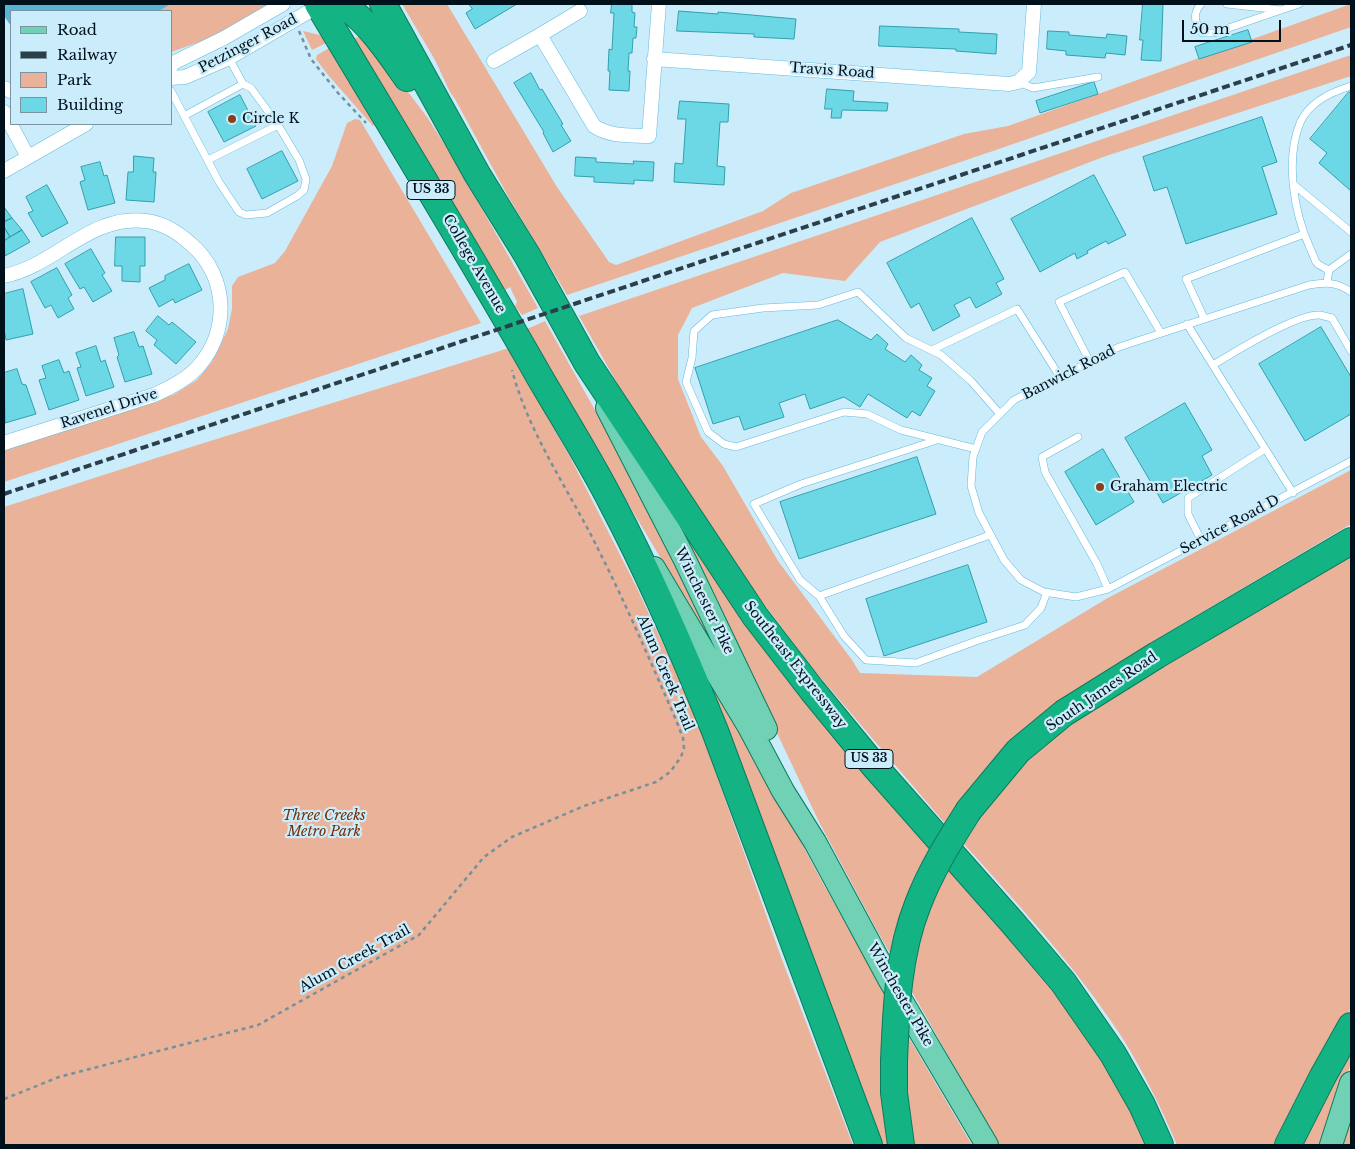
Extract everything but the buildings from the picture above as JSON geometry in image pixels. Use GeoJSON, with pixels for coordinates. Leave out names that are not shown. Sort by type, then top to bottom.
{"type":"FeatureCollection","features":[{"type":"Feature","properties":{"kind":"highway"},"geometry":{"type":"LineString","coordinates":[[325,4],[350,9],[384,46],[477,174]]}},
{"type":"Feature","properties":{"kind":"highway","name":"College Avenue"},"geometry":{"type":"LineString","coordinates":[[325,4],[439,205],[612,502]]}},
{"type":"Feature","properties":{"kind":"highway","name":"US 33"},"geometry":{"type":"LineString","coordinates":[[383,4],[431,93],[477,174],[527,255],[586,363]]}},
{"type":"Feature","properties":{"kind":"highway"},"geometry":{"type":"LineString","coordinates":[[393,4],[422,55],[431,93]]}},
{"type":"Feature","properties":{"kind":"highway","name":"Southeast Expressway"},"geometry":{"type":"LineString","coordinates":[[586,363],[755,616],[870,761],[1012,922],[1076,1000],[1120,1065],[1142,1105],[1160,1145]]}},
{"type":"Feature","properties":{"kind":"highway","name":"US 33"},"geometry":{"type":"LineString","coordinates":[[612,502],[692,673],[869,1145]]}},
{"type":"Feature","properties":{"kind":"highway","name":"South James Road"},"geometry":{"type":"LineString","coordinates":[[901,1145],[894,1093],[894,1062],[896,1002],[904,953],[918,904],[938,860],[969,810],[1018,751],[1064,713],[1157,654],[1351,542]]}},
{"type":"Feature","properties":{"kind":"highway"},"geometry":{"type":"LineString","coordinates":[[1288,1145],[1322,1076],[1351,1026]]}},
{"type":"Feature","properties":{"kind":"main road","name":"Winchester Pike"},"geometry":{"type":"LineString","coordinates":[[586,363],[615,427],[685,560],[745,685],[792,785],[815,842]]}},
{"type":"Feature","properties":{"kind":"main road","name":"Winchester Pike"},"geometry":{"type":"LineString","coordinates":[[612,502],[677,604],[749,726],[783,790],[815,842],[890,981],[987,1145]]}},
{"type":"Feature","properties":{"kind":"main road"},"geometry":{"type":"LineString","coordinates":[[1330,1145],[1351,1082]]}},
{"type":"Feature","properties":{"kind":"street","name":"Petzinger Road"},"geometry":{"type":"LineString","coordinates":[[172,64],[224,38],[282,4]]}},
{"type":"Feature","properties":{"kind":"street","name":"Petzinger Road"},"geometry":{"type":"LineString","coordinates":[[172,78],[185,77],[229,58],[325,4]]}},
{"type":"Feature","properties":{"kind":"street"},"geometry":{"type":"LineString","coordinates":[[540,35],[594,126],[609,133],[649,136],[658,4]]}},
{"type":"Feature","properties":{"kind":"street"},"geometry":{"type":"LineString","coordinates":[[1013,83],[1029,72],[1034,4]]}},
{"type":"Feature","properties":{"kind":"street"},"geometry":{"type":"LineString","coordinates":[[494,61],[580,11]]}},
{"type":"Feature","properties":{"kind":"street","name":"Travis Road"},"geometry":{"type":"LineString","coordinates":[[654,59],[1013,83]]}},
{"type":"Feature","properties":{"kind":"street"},"geometry":{"type":"LineString","coordinates":[[4,112],[10,123]]}},
{"type":"Feature","properties":{"kind":"street"},"geometry":{"type":"LineString","coordinates":[[11,125],[28,157]]}},
{"type":"Feature","properties":{"kind":"street"},"geometry":{"type":"LineString","coordinates":[[4,171],[84,125]]}},
{"type":"Feature","properties":{"kind":"street","name":"Ravenel Drive"},"geometry":{"type":"LineString","coordinates":[[4,276],[22,271],[108,224],[147,221],[174,230],[200,252],[214,273],[221,300],[219,329],[207,355],[184,380],[154,396],[4,443]]}},
{"type":"Feature","properties":{"kind":"lane"},"geometry":{"type":"LineString","coordinates":[[1201,4],[1195,13],[1196,24],[1202,33],[1214,33],[1299,4]]}},
{"type":"Feature","properties":{"kind":"lane"},"geometry":{"type":"LineString","coordinates":[[1227,4],[1281,10]]}},
{"type":"Feature","properties":{"kind":"lane"},"geometry":{"type":"LineString","coordinates":[[172,93],[231,202],[239,212],[246,215],[268,213],[297,196],[304,190],[306,179],[300,160],[278,125],[251,88],[243,84],[229,58]]}},
{"type":"Feature","properties":{"kind":"lane"},"geometry":{"type":"LineString","coordinates":[[1013,83],[1033,88],[1098,77]]}},
{"type":"Feature","properties":{"kind":"lane"},"geometry":{"type":"LineString","coordinates":[[184,116],[243,84]]}},
{"type":"Feature","properties":{"kind":"lane"},"geometry":{"type":"LineString","coordinates":[[1329,270],[1317,263],[1304,234],[1293,184],[1294,147],[1301,122],[1316,102],[1336,90],[1351,86]]}},
{"type":"Feature","properties":{"kind":"lane"},"geometry":{"type":"LineString","coordinates":[[208,160],[278,125]]}},
{"type":"Feature","properties":{"kind":"lane"},"geometry":{"type":"LineString","coordinates":[[1293,184],[1351,232]]}},
{"type":"Feature","properties":{"kind":"lane"},"geometry":{"type":"LineString","coordinates":[[1204,318],[1186,279],[1304,234]]}},
{"type":"Feature","properties":{"kind":"lane"},"geometry":{"type":"LineString","coordinates":[[1351,254],[1329,270],[1327,282],[1342,285],[1351,292]]}},
{"type":"Feature","properties":{"kind":"lane"},"geometry":{"type":"LineString","coordinates":[[1090,362],[1059,302],[1125,272],[1161,333]]}},
{"type":"Feature","properties":{"kind":"lane","name":"Banwick Road"},"geometry":{"type":"LineString","coordinates":[[1108,589],[1076,597],[1047,592],[1021,580],[1004,560],[979,514],[971,486],[973,457],[982,432],[1014,400],[1119,347],[1204,318],[1310,285],[1327,282]]}},
{"type":"Feature","properties":{"kind":"lane"},"geometry":{"type":"LineString","coordinates":[[976,449],[901,430],[867,414],[844,412],[736,447],[724,444],[708,432],[686,382],[692,358],[694,331],[712,315],[763,308],[818,305],[858,292],[906,338],[941,355],[971,381],[1000,414]]}},
{"type":"Feature","properties":{"kind":"lane"},"geometry":{"type":"LineString","coordinates":[[932,350],[1018,309],[1060,377]]}},
{"type":"Feature","properties":{"kind":"lane"},"geometry":{"type":"LineString","coordinates":[[1213,365],[1261,337],[1298,320],[1319,315],[1332,318],[1351,351]]}},
{"type":"Feature","properties":{"kind":"lane"},"geometry":{"type":"LineString","coordinates":[[1187,324],[1293,493]]}},
{"type":"Feature","properties":{"kind":"lane"},"geometry":{"type":"LineString","coordinates":[[1078,437],[1042,457],[1045,472],[1097,564],[1108,589]]}},
{"type":"Feature","properties":{"kind":"lane"},"geometry":{"type":"LineString","coordinates":[[938,440],[801,484],[754,504],[800,580],[819,596],[844,636],[866,660],[916,663],[976,641],[1026,626],[1041,608],[1047,592]]}},
{"type":"Feature","properties":{"kind":"lane"},"geometry":{"type":"LineString","coordinates":[[1201,540],[1188,514],[1188,498],[1265,448]]}},
{"type":"Feature","properties":{"kind":"lane","name":"Service Road D"},"geometry":{"type":"LineString","coordinates":[[1108,589],[1351,461]]}},
{"type":"Feature","properties":{"kind":"lane"},"geometry":{"type":"LineString","coordinates":[[819,596],[990,535]]}},
{"type":"Feature","properties":{"kind":"path"},"geometry":{"type":"LineString","coordinates":[[298,31],[311,59],[367,125]]}},
{"type":"Feature","properties":{"kind":"path","name":"Alum Creek Trail"},"geometry":{"type":"LineString","coordinates":[[4,1099],[59,1077],[258,1025],[419,935],[484,857],[512,837],[584,806],[656,782],[670,772],[681,757],[684,748],[683,738],[676,720],[599,551],[544,448],[518,394],[512,369]]}},
{"type":"Feature","properties":{"kind":"green space"},"geometry":{"type":"Polygon","coordinates":[[[171,4],[270,4],[216,36],[172,52],[172,10],[161,10],[171,4]]]}},
{"type":"Feature","properties":{"kind":"green space"},"geometry":{"type":"Polygon","coordinates":[[[402,4],[447,4],[557,187],[609,262],[616,265],[763,211],[791,193],[964,134],[1008,126],[1351,4],[1351,27],[990,152],[567,295],[509,198],[450,92],[435,60],[402,4]]]}},
{"type":"Feature","properties":{"kind":"green space"},"geometry":{"type":"Polygon","coordinates":[[[303,31],[320,35],[328,42],[312,50],[303,31]]]}},
{"type":"Feature","properties":{"kind":"green space"},"geometry":{"type":"Polygon","coordinates":[[[364,34],[427,117],[452,156],[538,308],[522,315],[515,306],[517,302],[510,287],[502,292],[354,39],[364,34]]]}},
{"type":"Feature","properties":{"kind":"green space"},"geometry":{"type":"Polygon","coordinates":[[[331,47],[375,124],[373,126],[316,59],[317,55],[331,47]]]}},
{"type":"Feature","properties":{"kind":"green space"},"geometry":{"type":"Polygon","coordinates":[[[1351,55],[1351,76],[1106,156],[880,242],[845,281],[783,273],[692,308],[678,335],[678,379],[701,437],[723,466],[778,561],[860,673],[977,677],[1106,599],[1351,470],[1351,524],[1172,630],[1079,688],[948,827],[814,670],[739,571],[641,425],[579,316],[1351,55]]]}},
{"type":"Feature","properties":{"kind":"green space"},"geometry":{"type":"Polygon","coordinates":[[[355,119],[360,120],[481,323],[4,482],[4,450],[173,395],[197,380],[212,362],[228,329],[232,309],[232,286],[238,277],[275,263],[285,251],[332,166],[347,123],[355,119]]]}},
{"type":"Feature","properties":{"kind":"green space"},"geometry":{"type":"Polygon","coordinates":[[[545,321],[628,469],[727,669],[538,353],[527,329],[545,321]]]}},
{"type":"Feature","properties":{"kind":"green space","name":"Three Creeks Metro Park"},"geometry":{"type":"Polygon","coordinates":[[[509,348],[570,457],[636,586],[693,709],[781,957],[853,1145],[4,1145],[4,507],[509,348]]]}},
{"type":"Feature","properties":{"kind":"green space"},"geometry":{"type":"Polygon","coordinates":[[[670,512],[1066,1000],[1152,1145],[999,1145],[875,927],[819,822],[727,627],[670,512]]]}},
{"type":"Feature","properties":{"kind":"green space"},"geometry":{"type":"Polygon","coordinates":[[[1351,551],[1351,1008],[1311,1078],[1279,1145],[1177,1145],[1147,1081],[1111,1021],[1059,952],[964,844],[996,794],[1045,741],[1081,713],[1351,551]]]}},
{"type":"Feature","properties":{"kind":"green space"},"geometry":{"type":"Polygon","coordinates":[[[693,646],[743,732],[819,876],[886,996],[892,1145],[880,1145],[693,646]]]}},
{"type":"Feature","properties":{"kind":"green space"},"geometry":{"type":"Polygon","coordinates":[[[905,1031],[972,1145],[912,1145],[905,1102],[905,1031]]]}},
{"type":"Feature","properties":{"kind":"green space"},"geometry":{"type":"Polygon","coordinates":[[[1351,1038],[1351,1063],[1325,1145],[1296,1145],[1351,1038]]]}},
{"type":"Feature","properties":{"kind":"green space"},"geometry":{"type":"Polygon","coordinates":[[[1351,1105],[1351,1145],[1340,1145],[1351,1105]]]}},
{"type":"Feature","properties":{"kind":"water"},"geometry":{"type":"Polygon","coordinates":[[[4,4],[171,4],[161,10],[10,10],[10,25],[4,16],[4,4]]]}},
{"type":"Feature","properties":{"kind":"railway"},"geometry":{"type":"LineString","coordinates":[[4,494],[1351,45]]}},
{"type":"Feature","properties":{"kind":"place","name":"Circle K"},"geometry":{"type":"Point","coordinates":[232,119]}},
{"type":"Feature","properties":{"kind":"place","name":"Graham Electric"},"geometry":{"type":"Point","coordinates":[1100,487]}}]}
